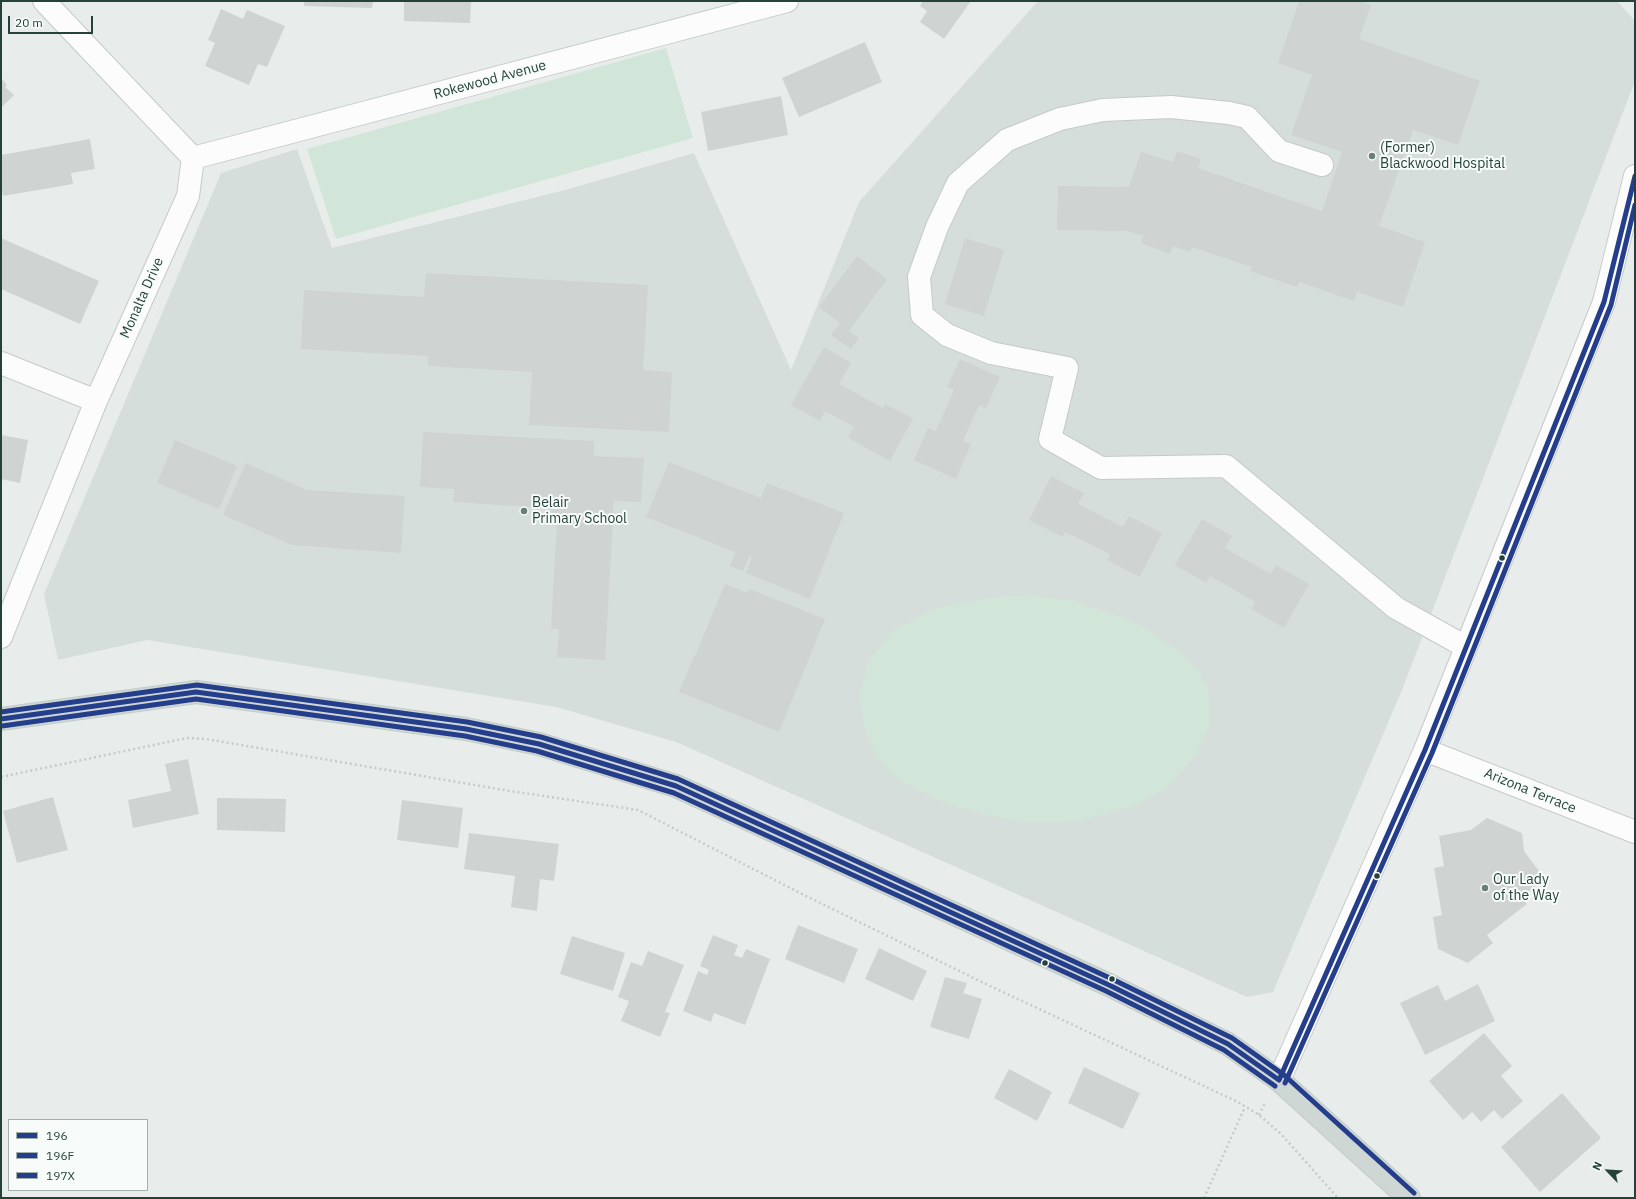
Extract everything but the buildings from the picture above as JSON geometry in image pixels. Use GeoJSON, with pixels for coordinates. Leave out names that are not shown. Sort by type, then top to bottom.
{"type":"FeatureCollection","features":[{"type":"Feature","properties":{"kind":"main road"},"geometry":{"type":"LineString","coordinates":[[1,719],[196,692],[466,729],[539,744],[676,786],[1109,985],[1228,1044],[1278,1080],[1409,1198]]}},
{"type":"Feature","properties":{"kind":"street"},"geometry":{"type":"LineString","coordinates":[[44,1],[193,158]]}},
{"type":"Feature","properties":{"kind":"street","name":"Rokewood Avenue"},"geometry":{"type":"LineString","coordinates":[[193,158],[787,1]]}},
{"type":"Feature","properties":{"kind":"street"},"geometry":{"type":"LineString","coordinates":[[1322,165],[1279,151],[1247,117],[1229,113],[1171,107],[1103,110],[1060,119],[1007,140],[958,183],[937,227],[919,277],[922,315],[947,335],[991,353],[1067,368],[1050,439],[1101,468],[1226,466],[1396,608],[1466,647]]}},
{"type":"Feature","properties":{"kind":"street","name":"Monalta Drive"},"geometry":{"type":"LineString","coordinates":[[1,637],[96,402],[188,196],[193,158]]}},
{"type":"Feature","properties":{"kind":"street"},"geometry":{"type":"LineString","coordinates":[[1278,1080],[1425,750],[1604,302],[1635,177]]}},
{"type":"Feature","properties":{"kind":"street"},"geometry":{"type":"LineString","coordinates":[[1,363],[96,402]]}},
{"type":"Feature","properties":{"kind":"street","name":"Arizona Terrace"},"geometry":{"type":"LineString","coordinates":[[1425,750],[1635,832]]}},
{"type":"Feature","properties":{"kind":"path"},"geometry":{"type":"LineString","coordinates":[[1,776],[187,738],[206,739],[510,791],[638,810],[806,896],[990,986],[1238,1102],[1259,1115],[1281,1134],[1338,1198]]}},
{"type":"Feature","properties":{"kind":"path"},"geometry":{"type":"LineString","coordinates":[[1204,1198],[1245,1107]]}},
{"type":"Feature","properties":{"kind":"shaded area"},"geometry":{"type":"Polygon","coordinates":[[[1038,1],[1617,1],[1635,21],[1635,81],[1402,690],[1273,992],[1247,997],[676,742],[556,707],[147,640],[58,660],[44,594],[221,173],[297,149],[332,248],[565,190],[694,153],[791,370],[859,202],[1038,1]]]}},
{"type":"Feature","properties":{"kind":"green space"},"geometry":{"type":"Polygon","coordinates":[[[666,48],[693,138],[336,239],[307,149],[666,48]]]}},
{"type":"Feature","properties":{"kind":"green space"},"geometry":{"type":"Polygon","coordinates":[[[1031,596],[1071,600],[1109,613],[1145,628],[1182,654],[1200,672],[1209,694],[1210,723],[1197,754],[1167,787],[1132,807],[1078,821],[1024,822],[983,814],[943,802],[900,781],[877,757],[866,733],[859,697],[869,661],[893,631],[936,608],[989,598],[1031,596]]]}},
{"type":"Feature","properties":{"kind":"transit line","name":"196"},"geometry":{"type":"LineString","coordinates":[[1279,1080],[1425,750],[1604,302],[1635,176]]}},
{"type":"Feature","properties":{"kind":"transit line","name":"196F"},"geometry":{"type":"LineString","coordinates":[[1285,1083],[1432,753],[1611,305],[1635,205]]}},
{"type":"Feature","properties":{"kind":"transit line","name":"197X"},"geometry":{"type":"LineString","coordinates":[[1,712],[197,685],[467,722],[541,737],[678,779],[1112,979],[1232,1038],[1284,1075],[1414,1193]]}},
{"type":"Feature","properties":{"kind":"transit line","name":"196"},"geometry":{"type":"LineString","coordinates":[[1,719],[196,692],[466,729],[539,744],[676,786],[1109,985],[1228,1044],[1279,1080]]}},
{"type":"Feature","properties":{"kind":"transit line","name":"196F"},"geometry":{"type":"LineString","coordinates":[[2,726],[196,699],[465,736],[537,751],[674,793],[1106,991],[1224,1050],[1275,1086]]}},
{"type":"Feature","properties":{"kind":"place","name":"(Former) Blackwood Hospital"},"geometry":{"type":"Point","coordinates":[1372,156]}},
{"type":"Feature","properties":{"kind":"place","name":"Belair Primary School"},"geometry":{"type":"Point","coordinates":[524,511]}},
{"type":"Feature","properties":{"kind":"place","name":"Our Lady of the Way"},"geometry":{"type":"Point","coordinates":[1485,888]}}]}
